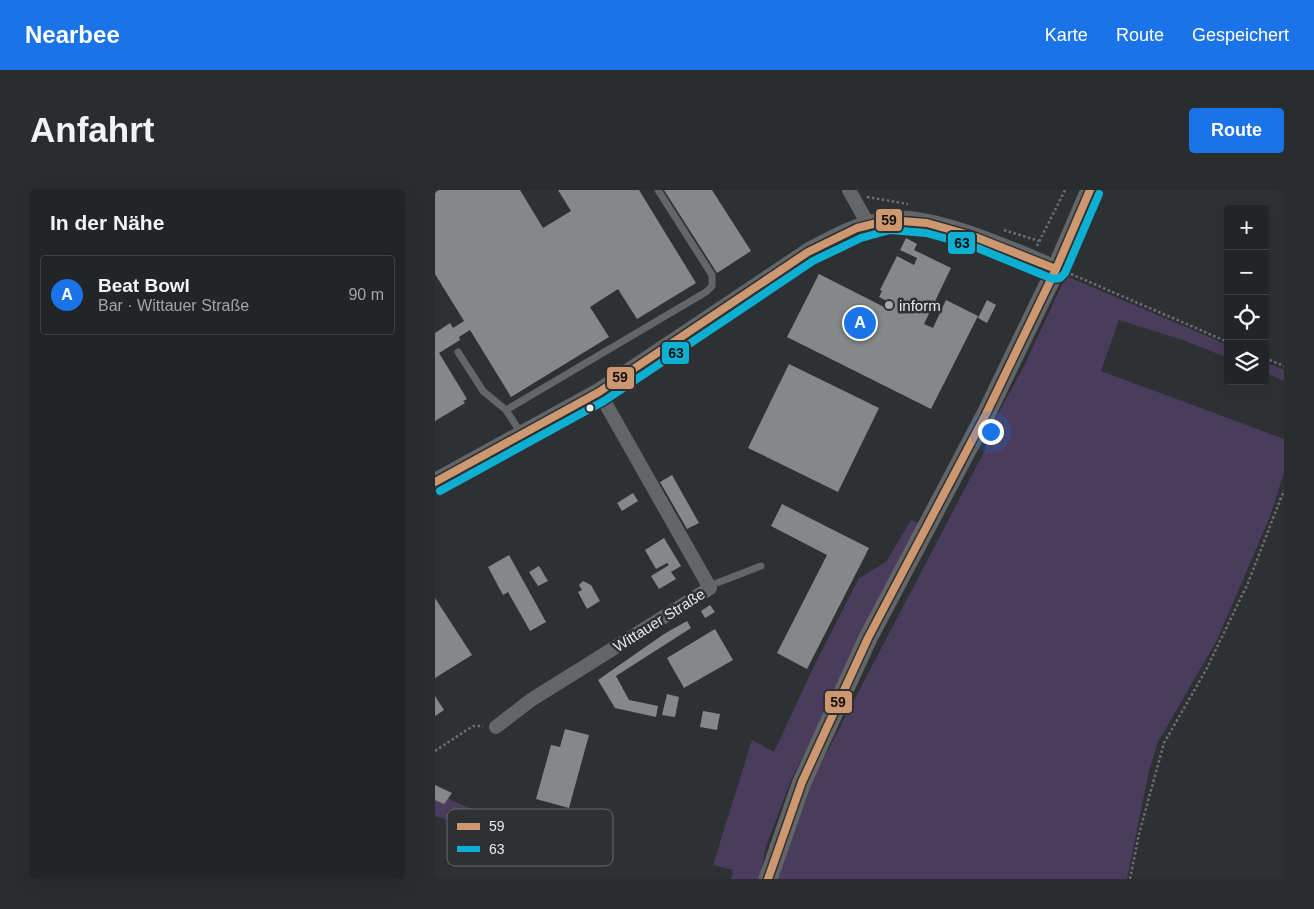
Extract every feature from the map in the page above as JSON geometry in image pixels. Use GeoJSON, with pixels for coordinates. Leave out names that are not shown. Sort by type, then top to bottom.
{"type":"FeatureCollection","features":[{"type":"Feature","properties":{"kind":"main road"},"geometry":{"type":"LineString","coordinates":[[768,879],[802,782],[868,638],[986,414],[1056,269],[1090,190]]}},
{"type":"Feature","properties":{"kind":"street"},"geometry":{"type":"LineString","coordinates":[[849,190],[867,224]]}},
{"type":"Feature","properties":{"kind":"street"},"geometry":{"type":"LineString","coordinates":[[435,482],[599,392],[808,252],[842,233],[867,224],[913,219],[938,225],[1056,269]]}},
{"type":"Feature","properties":{"kind":"street","name":"Wittauer Straße"},"geometry":{"type":"LineString","coordinates":[[496,726],[531,700],[710,588],[599,392]]}},
{"type":"Feature","properties":{"kind":"lane"},"geometry":{"type":"LineString","coordinates":[[506,410],[705,292],[712,286],[712,275],[658,190]]}},
{"type":"Feature","properties":{"kind":"lane"},"geometry":{"type":"LineString","coordinates":[[458,352],[483,391],[506,410],[522,435]]}},
{"type":"Feature","properties":{"kind":"lane"},"geometry":{"type":"LineString","coordinates":[[709,586],[761,566]]}},
{"type":"Feature","properties":{"kind":"path"},"geometry":{"type":"LineString","coordinates":[[1031,259],[1065,190]]}},
{"type":"Feature","properties":{"kind":"path"},"geometry":{"type":"LineString","coordinates":[[1056,269],[1224,340]]}},
{"type":"Feature","properties":{"kind":"path"},"geometry":{"type":"LineString","coordinates":[[1269,360],[1284,366]]}},
{"type":"Feature","properties":{"kind":"path"},"geometry":{"type":"LineString","coordinates":[[1130,879],[1139,834],[1164,743],[1206,670],[1249,583],[1284,490]]}},
{"type":"Feature","properties":{"kind":"path"},"geometry":{"type":"LineString","coordinates":[[435,751],[473,726],[496,726]]}},
{"type":"Feature","properties":{"kind":"shaded area"},"geometry":{"type":"Polygon","coordinates":[[[1066,276],[1224,343],[1224,356],[1183,340],[1119,320],[1101,371],[1284,439],[1284,473],[1269,519],[1216,642],[1158,742],[1149,771],[1127,879],[776,879],[781,856],[815,775],[985,450],[987,434],[1024,366],[1066,276]]]}},
{"type":"Feature","properties":{"kind":"shaded area"},"geometry":{"type":"Polygon","coordinates":[[[1269,364],[1284,370],[1284,381],[1269,375],[1269,364]]]}},
{"type":"Feature","properties":{"kind":"shaded area"},"geometry":{"type":"Polygon","coordinates":[[[911,520],[919,523],[791,780],[766,847],[759,879],[731,879],[733,870],[713,865],[752,740],[774,752],[814,666],[859,578],[886,562],[911,520]]]}},
{"type":"Feature","properties":{"kind":"shaded area"},"geometry":{"type":"Polygon","coordinates":[[[435,793],[472,809],[447,809],[447,820],[435,816],[435,793]]]}},
{"type":"Feature","properties":{"kind":"building"},"geometry":{"type":"Polygon","coordinates":[[[435,190],[520,190],[543,228],[571,211],[558,190],[639,190],[696,283],[637,319],[618,289],[590,307],[609,337],[511,397],[470,330],[459,337],[460,340],[439,353],[467,399],[463,401],[465,403],[435,421],[435,333],[450,323],[453,328],[464,321],[435,274],[435,190]]]}},
{"type":"Feature","properties":{"kind":"building"},"geometry":{"type":"Polygon","coordinates":[[[664,190],[712,190],[751,251],[717,273],[664,190]]]}},
{"type":"Feature","properties":{"kind":"building"},"geometry":{"type":"Polygon","coordinates":[[[906,238],[917,244],[914,250],[951,268],[924,324],[933,328],[946,300],[978,316],[931,409],[787,337],[819,274],[886,308],[889,302],[879,297],[882,291],[880,290],[897,256],[914,265],[917,258],[900,250],[906,238]]]}},
{"type":"Feature","properties":{"kind":"building"},"geometry":{"type":"Polygon","coordinates":[[[987,300],[996,305],[987,323],[978,318],[987,300]]]}},
{"type":"Feature","properties":{"kind":"building"},"geometry":{"type":"Polygon","coordinates":[[[789,364],[879,408],[838,492],[748,448],[789,364]]]}},
{"type":"Feature","properties":{"kind":"building"},"geometry":{"type":"Polygon","coordinates":[[[672,475],[699,523],[687,529],[660,482],[672,475]]]}},
{"type":"Feature","properties":{"kind":"building"},"geometry":{"type":"Polygon","coordinates":[[[633,493],[638,501],[622,511],[617,503],[633,493]]]}},
{"type":"Feature","properties":{"kind":"building"},"geometry":{"type":"Polygon","coordinates":[[[782,504],[869,548],[807,669],[777,653],[827,555],[771,526],[782,504]]]}},
{"type":"Feature","properties":{"kind":"building"},"geometry":{"type":"Polygon","coordinates":[[[664,538],[681,566],[671,572],[676,579],[659,589],[651,576],[669,565],[667,563],[656,569],[645,550],[664,538]]]}},
{"type":"Feature","properties":{"kind":"building"},"geometry":{"type":"Polygon","coordinates":[[[509,555],[546,622],[530,631],[508,592],[503,595],[488,567],[509,555]]]}},
{"type":"Feature","properties":{"kind":"building"},"geometry":{"type":"Polygon","coordinates":[[[539,566],[548,581],[538,586],[529,572],[539,566]]]}},
{"type":"Feature","properties":{"kind":"building"},"geometry":{"type":"Polygon","coordinates":[[[583,581],[591,585],[600,601],[587,609],[578,592],[582,590],[579,585],[583,581]]]}},
{"type":"Feature","properties":{"kind":"building"},"geometry":{"type":"Polygon","coordinates":[[[435,598],[472,655],[435,678],[435,598]]]}},
{"type":"Feature","properties":{"kind":"building"},"geometry":{"type":"Polygon","coordinates":[[[710,605],[715,612],[705,618],[701,611],[710,605]]]}},
{"type":"Feature","properties":{"kind":"building"},"geometry":{"type":"Polygon","coordinates":[[[687,621],[691,628],[616,676],[629,700],[658,706],[656,717],[615,708],[598,680],[664,634],[687,621]]]}},
{"type":"Feature","properties":{"kind":"building"},"geometry":{"type":"Polygon","coordinates":[[[715,629],[733,660],[684,688],[667,658],[715,629]]]}},
{"type":"Feature","properties":{"kind":"building"},"geometry":{"type":"Polygon","coordinates":[[[667,694],[679,697],[675,717],[662,715],[667,694]]]}},
{"type":"Feature","properties":{"kind":"building"},"geometry":{"type":"Polygon","coordinates":[[[435,696],[444,710],[435,716],[435,696]]]}},
{"type":"Feature","properties":{"kind":"building"},"geometry":{"type":"Polygon","coordinates":[[[703,711],[720,714],[717,730],[700,727],[703,711]]]}},
{"type":"Feature","properties":{"kind":"building"},"geometry":{"type":"Polygon","coordinates":[[[565,729],[589,735],[569,808],[536,799],[551,745],[560,747],[565,729]]]}},
{"type":"Feature","properties":{"kind":"building"},"geometry":{"type":"Polygon","coordinates":[[[435,785],[452,793],[444,804],[435,800],[435,785]]]}},
{"type":"Feature","properties":{"kind":"transit line","name":"59"},"geometry":{"type":"LineString","coordinates":[[768,879],[802,782],[868,638],[986,414],[1056,269],[1090,190]]}},
{"type":"Feature","properties":{"kind":"transit line","name":"63"},"geometry":{"type":"LineString","coordinates":[[440,491],[604,401],[813,261],[861,238],[890,230],[926,233],[970,245],[1053,279],[1060,278],[1065,273],[1099,194]]}},
{"type":"Feature","properties":{"kind":"transit line","name":"59"},"geometry":{"type":"LineString","coordinates":[[435,482],[599,392],[808,252],[857,228],[889,220],[927,223],[973,236],[1056,269]]}},
{"type":"Feature","properties":{"kind":"place","name":"inform"},"geometry":{"type":"Point","coordinates":[889,305]}},
{"type":"Feature","properties":{"kind":"place","name":"Beat Bowl"},"geometry":{"type":"Point","coordinates":[860,323]}}]}
